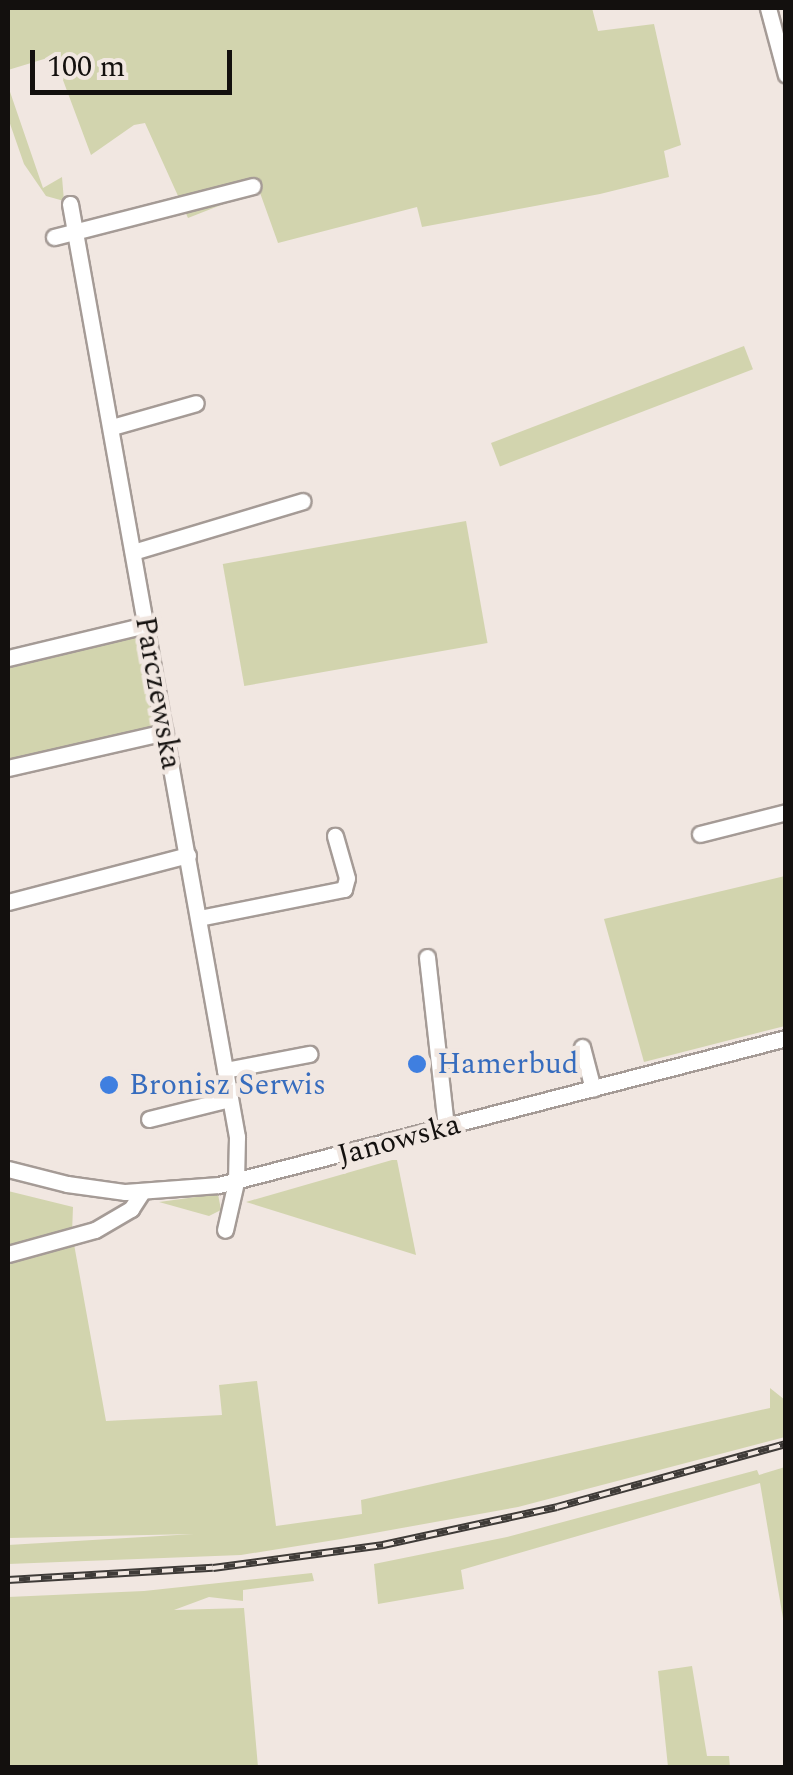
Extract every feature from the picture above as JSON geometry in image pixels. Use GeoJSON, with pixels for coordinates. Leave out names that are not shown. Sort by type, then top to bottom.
{"type":"FeatureCollection","features":[{"type":"Feature","properties":{"kind":"street"},"geometry":{"type":"LineString","coordinates":[[768,8],[786,75]]}},
{"type":"Feature","properties":{"kind":"street","name":"Parczewska"},"geometry":{"type":"LineString","coordinates":[[224,1230],[236,1182],[237,1138],[112,427],[66,223],[253,186]]}},
{"type":"Feature","properties":{"kind":"street"},"geometry":{"type":"LineString","coordinates":[[112,427],[196,403]]}},
{"type":"Feature","properties":{"kind":"street"},"geometry":{"type":"LineString","coordinates":[[133,552],[303,501]]}},
{"type":"Feature","properties":{"kind":"street"},"geometry":{"type":"LineString","coordinates":[[8,658],[146,625]]}},
{"type":"Feature","properties":{"kind":"street"},"geometry":{"type":"LineString","coordinates":[[8,768],[165,732]]}},
{"type":"Feature","properties":{"kind":"street"},"geometry":{"type":"LineString","coordinates":[[700,834],[786,812]]}},
{"type":"Feature","properties":{"kind":"street"},"geometry":{"type":"LineString","coordinates":[[199,918],[344,888],[347,878],[338,836],[334,836]]}},
{"type":"Feature","properties":{"kind":"street"},"geometry":{"type":"LineString","coordinates":[[8,902],[188,855]]}},
{"type":"Feature","properties":{"kind":"street"},"geometry":{"type":"LineString","coordinates":[[427,957],[446,1127]]}},
{"type":"Feature","properties":{"kind":"street","name":"Janowska"},"geometry":{"type":"LineString","coordinates":[[8,1169],[83,1187],[142,1192],[236,1182],[786,1038]]}},
{"type":"Feature","properties":{"kind":"street"},"geometry":{"type":"LineString","coordinates":[[582,1047],[593,1089]]}},
{"type":"Feature","properties":{"kind":"street"},"geometry":{"type":"LineString","coordinates":[[226,1070],[308,1054]]}},
{"type":"Feature","properties":{"kind":"street"},"geometry":{"type":"LineString","coordinates":[[149,1119],[230,1099]]}},
{"type":"Feature","properties":{"kind":"street"},"geometry":{"type":"LineString","coordinates":[[8,1254],[95,1230],[130,1208],[142,1192]]}},
{"type":"Feature","properties":{"kind":"green space"},"geometry":{"type":"Polygon","coordinates":[[[8,8],[592,8],[598,31],[654,24],[681,145],[664,151],[669,177],[600,194],[422,227],[417,207],[278,243],[259,190],[188,218],[145,123],[134,125],[91,155],[54,56],[8,70],[8,8]]]}},
{"type":"Feature","properties":{"kind":"green space"},"geometry":{"type":"Polygon","coordinates":[[[8,86],[43,188],[62,177],[64,201],[46,196],[24,164],[8,118],[8,86]]]}},
{"type":"Feature","properties":{"kind":"green space"},"geometry":{"type":"Polygon","coordinates":[[[744,346],[753,369],[500,466],[491,443],[744,346]]]}},
{"type":"Feature","properties":{"kind":"green space"},"geometry":{"type":"Polygon","coordinates":[[[466,521],[488,643],[244,686],[223,564],[466,521]]]}},
{"type":"Feature","properties":{"kind":"green space"},"geometry":{"type":"Polygon","coordinates":[[[140,635],[159,728],[8,765],[8,666],[140,635]]]}},
{"type":"Feature","properties":{"kind":"green space"},"geometry":{"type":"Polygon","coordinates":[[[785,876],[785,1026],[644,1062],[604,919],[785,876]]]}},
{"type":"Feature","properties":{"kind":"green space"},"geometry":{"type":"Polygon","coordinates":[[[392,1160],[397,1160],[416,1255],[246,1202],[392,1160]]]}},
{"type":"Feature","properties":{"kind":"green space"},"geometry":{"type":"Polygon","coordinates":[[[8,1191],[73,1207],[72,1233],[106,1421],[222,1415],[219,1385],[257,1381],[276,1526],[362,1514],[361,1500],[770,1408],[770,1388],[785,1400],[785,1437],[518,1507],[341,1539],[241,1555],[8,1564],[8,1545],[194,1534],[8,1538],[8,1191]]]}},
{"type":"Feature","properties":{"kind":"green space"},"geometry":{"type":"Polygon","coordinates":[[[218,1194],[221,1210],[209,1216],[159,1202],[218,1194]]]}},
{"type":"Feature","properties":{"kind":"green space"},"geometry":{"type":"Polygon","coordinates":[[[785,1467],[785,1630],[760,1483],[461,1570],[464,1589],[378,1604],[374,1564],[507,1537],[757,1470],[759,1475],[785,1467]]]}},
{"type":"Feature","properties":{"kind":"green space"},"geometry":{"type":"Polygon","coordinates":[[[312,1573],[314,1581],[243,1590],[243,1601],[209,1597],[174,1610],[244,1608],[258,1767],[8,1767],[8,1597],[144,1591],[312,1573]]]}},
{"type":"Feature","properties":{"kind":"green space"},"geometry":{"type":"Polygon","coordinates":[[[692,1666],[707,1756],[729,1756],[730,1767],[668,1767],[658,1671],[692,1666]]]}},
{"type":"Feature","properties":{"kind":"railway"},"geometry":{"type":"LineString","coordinates":[[8,1580],[213,1568],[383,1545],[557,1507],[786,1444]]}},
{"type":"Feature","properties":{"kind":"place","name":"Hamerbud"},"geometry":{"type":"Point","coordinates":[417,1064]}},
{"type":"Feature","properties":{"kind":"place","name":"Bronisz Serwis"},"geometry":{"type":"Point","coordinates":[109,1085]}}]}
